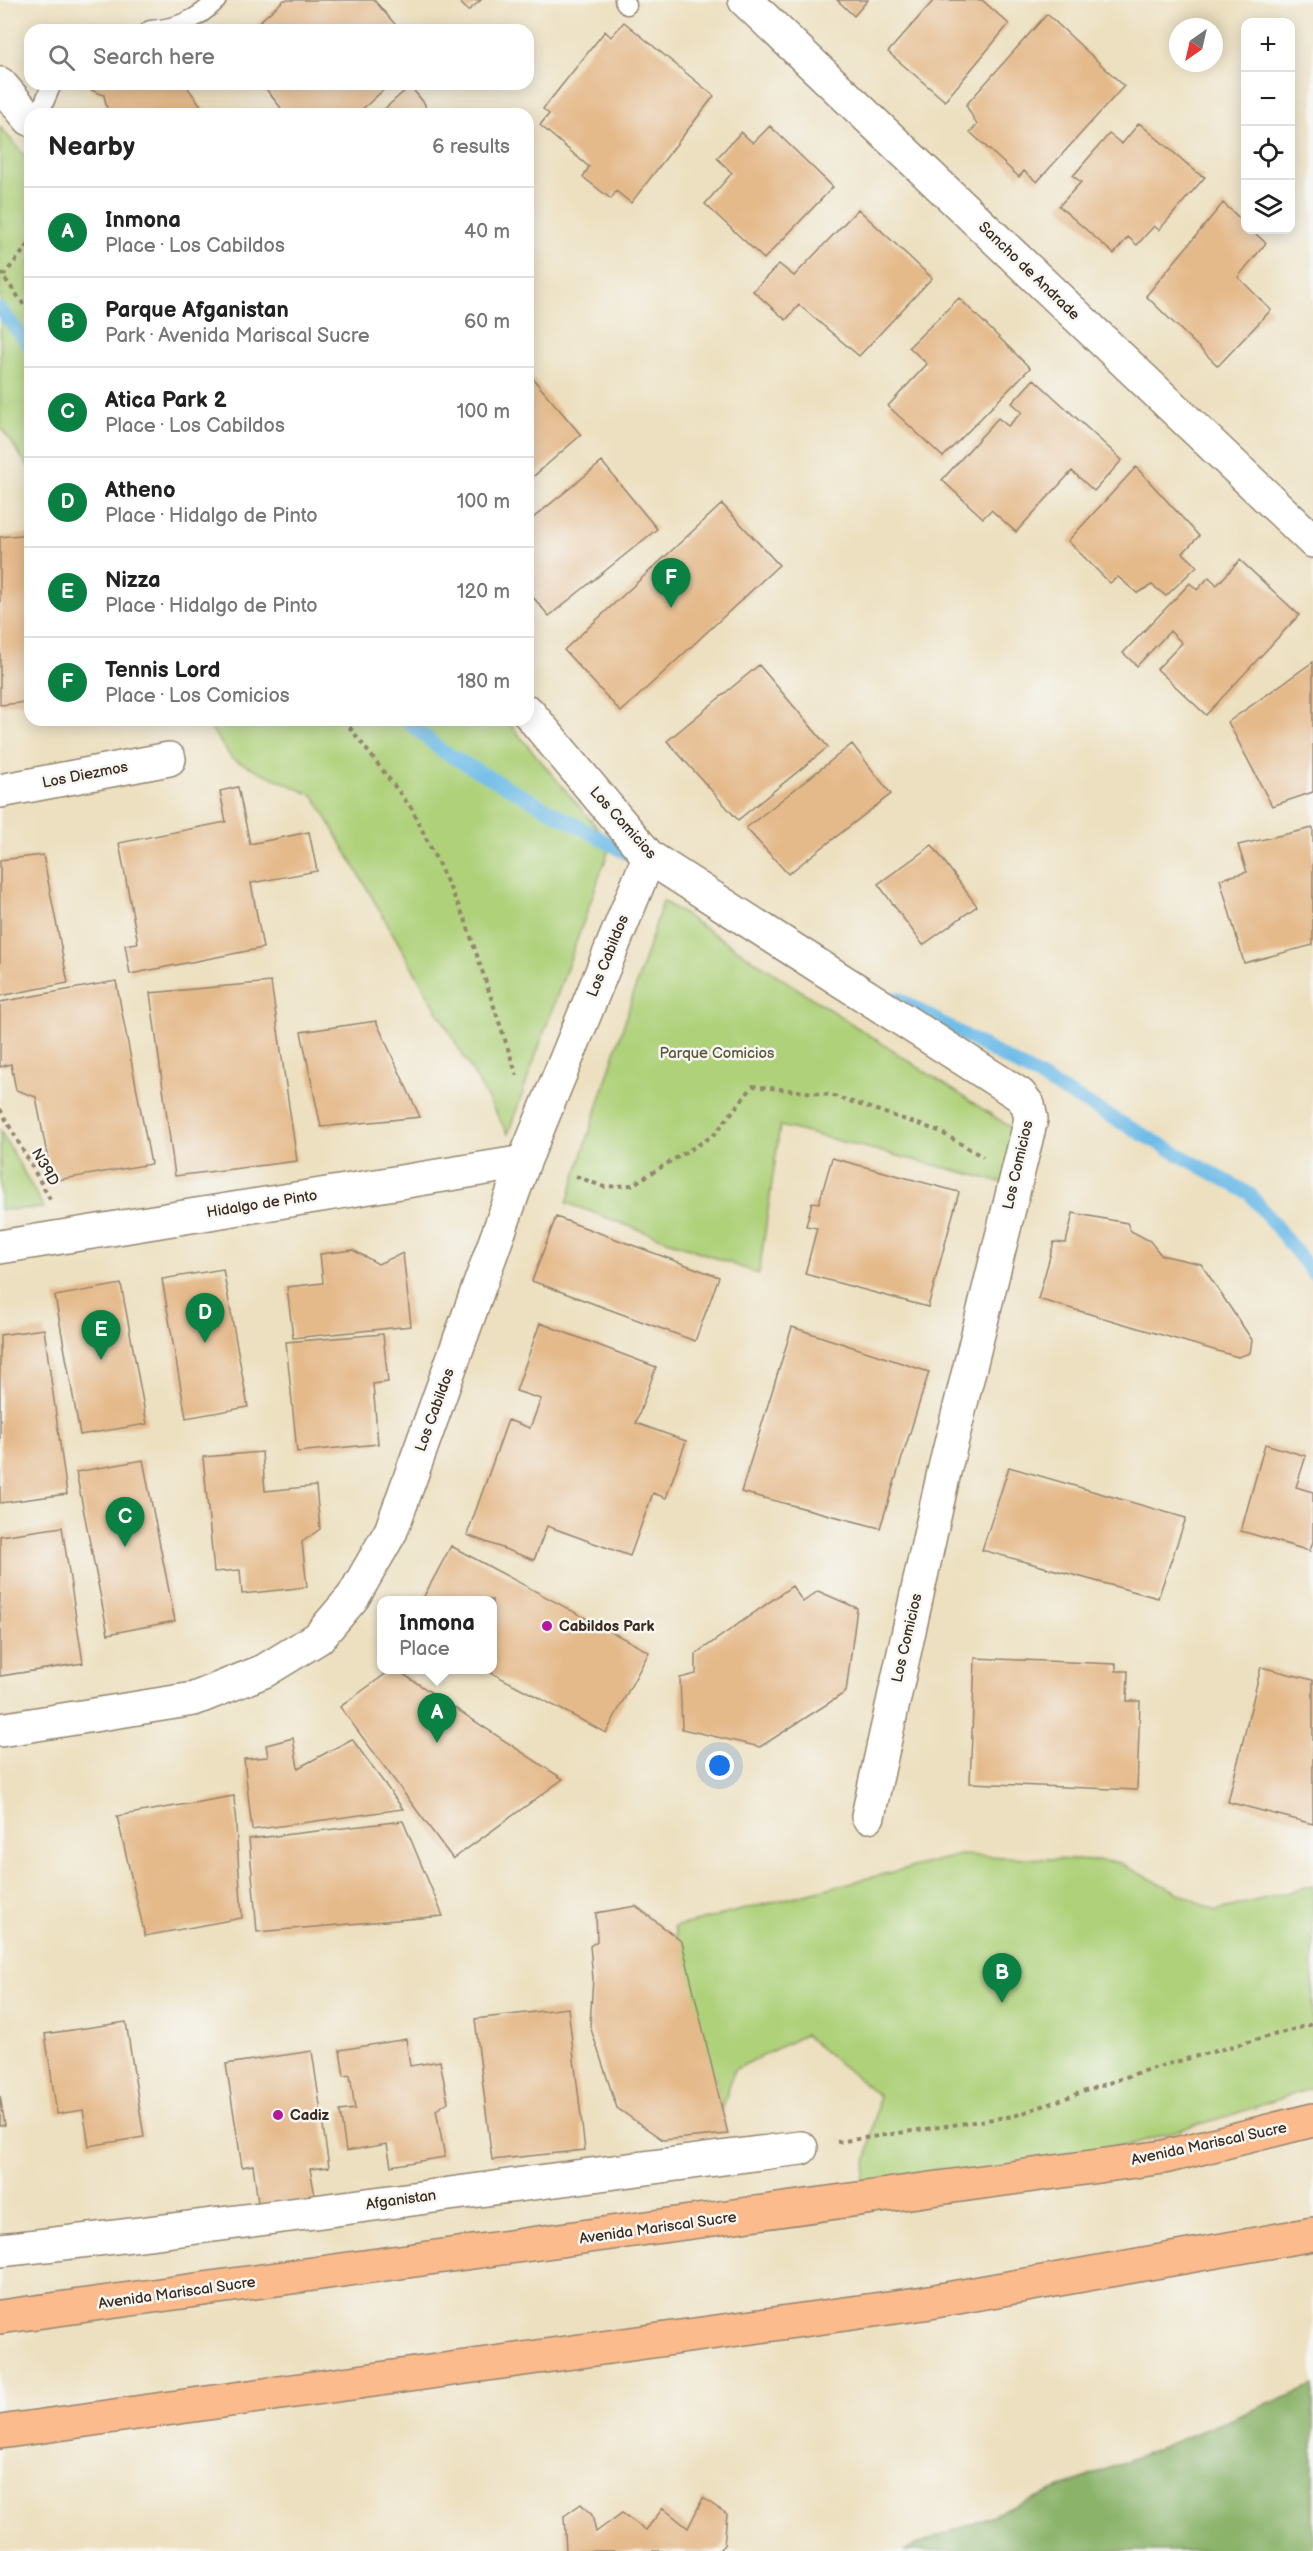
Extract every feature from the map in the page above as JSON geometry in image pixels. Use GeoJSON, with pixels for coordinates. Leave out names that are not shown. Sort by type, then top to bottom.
{"type":"FeatureCollection","features":[{"type":"Feature","properties":{"kind":"main road","name":"Avenida Mariscal Sucre"},"geometry":{"type":"LineString","coordinates":[[0,2317],[1164,2157],[1313,2120]]}},
{"type":"Feature","properties":{"kind":"main road"},"geometry":{"type":"LineString","coordinates":[[0,2432],[924,2303],[1313,2234]]}},
{"type":"Feature","properties":{"kind":"street","name":"Sancho de Andrade"},"geometry":{"type":"LineString","coordinates":[[745,0],[1313,541]]}},
{"type":"Feature","properties":{"kind":"street"},"geometry":{"type":"LineString","coordinates":[[0,84],[24,112]]}},
{"type":"Feature","properties":{"kind":"street","name":"Los Comicios"},"geometry":{"type":"LineString","coordinates":[[534,719],[649,857],[1020,1095],[1028,1105],[1031,1119],[944,1472],[868,1816]]}},
{"type":"Feature","properties":{"kind":"street","name":"Los Diezmos"},"geometry":{"type":"LineString","coordinates":[[0,791],[169,759]]}},
{"type":"Feature","properties":{"kind":"street","name":"Los Cabildos"},"geometry":{"type":"LineString","coordinates":[[0,1730],[194,1699],[264,1671],[318,1638],[353,1597],[392,1531],[524,1162],[649,857]]}},
{"type":"Feature","properties":{"kind":"street","name":"Hidalgo de Pinto"},"geometry":{"type":"LineString","coordinates":[[0,1247],[524,1162]]}},
{"type":"Feature","properties":{"kind":"street","name":"Afganistan"},"geometry":{"type":"LineString","coordinates":[[0,2250],[218,2226],[605,2172],[801,2148]]}},
{"type":"Feature","properties":{"kind":"lane"},"geometry":{"type":"LineString","coordinates":[[186,24],[205,12],[217,0]]}},
{"type":"Feature","properties":{"kind":"lane"},"geometry":{"type":"LineString","coordinates":[[42,108],[49,90]]}},
{"type":"Feature","properties":{"kind":"path"},"geometry":{"type":"LineString","coordinates":[[24,249],[1,274],[24,305]]}},
{"type":"Feature","properties":{"kind":"path"},"geometry":{"type":"LineString","coordinates":[[349,726],[412,809],[465,919],[519,1083]]}},
{"type":"Feature","properties":{"kind":"path"},"geometry":{"type":"LineString","coordinates":[[576,1176],[604,1186],[632,1185],[714,1135],[753,1086],[831,1095],[939,1131],[990,1160]]}},
{"type":"Feature","properties":{"kind":"path","name":"N39D"},"geometry":{"type":"LineString","coordinates":[[0,1109],[69,1236]]}},
{"type":"Feature","properties":{"kind":"path"},"geometry":{"type":"LineString","coordinates":[[801,2148],[1014,2116],[1143,2071],[1313,2024]]}},
{"type":"Feature","properties":{"kind":"green space"},"geometry":{"type":"Polygon","coordinates":[[[0,127],[24,155],[24,460],[0,426],[0,127]]]}},
{"type":"Feature","properties":{"kind":"green space"},"geometry":{"type":"Polygon","coordinates":[[[209,726],[511,726],[611,844],[508,1134],[314,796],[232,759],[209,726]]]}},
{"type":"Feature","properties":{"kind":"green space","name":"Parque Comicios"},"geometry":{"type":"Polygon","coordinates":[[[663,901],[1021,1134],[1005,1183],[780,1126],[759,1274],[567,1203],[663,901]]]}},
{"type":"Feature","properties":{"kind":"green space"},"geometry":{"type":"Polygon","coordinates":[[[0,1130],[44,1208],[0,1210],[0,1130]]]}},
{"type":"Feature","properties":{"kind":"green space"},"geometry":{"type":"Polygon","coordinates":[[[960,1855],[1117,1862],[1215,1911],[1313,1886],[1313,2088],[1231,2115],[1005,2181],[860,2195],[879,2096],[804,2035],[734,2070],[722,2110],[674,1927],[960,1855]]]}},
{"type":"Feature","properties":{"kind":"green space"},"geometry":{"type":"Polygon","coordinates":[[[1313,2386],[1313,2551],[903,2551],[1313,2386]]]}},
{"type":"Feature","properties":{"kind":"building"},"geometry":{"type":"Polygon","coordinates":[[[284,0],[374,0],[395,24],[257,24],[284,0]]]}},
{"type":"Feature","properties":{"kind":"building"},"geometry":{"type":"Polygon","coordinates":[[[458,0],[481,0],[468,11],[458,0]]]}},
{"type":"Feature","properties":{"kind":"building"},"geometry":{"type":"Polygon","coordinates":[[[837,0],[868,0],[854,16],[837,0]]]}},
{"type":"Feature","properties":{"kind":"building"},"geometry":{"type":"Polygon","coordinates":[[[934,0],[982,0],[1009,24],[945,101],[888,52],[934,0]]]}},
{"type":"Feature","properties":{"kind":"building"},"geometry":{"type":"Polygon","coordinates":[[[1047,14],[1124,86],[1037,182],[1024,171],[1019,177],[970,132],[977,125],[966,105],[1047,14]]]}},
{"type":"Feature","properties":{"kind":"building"},"geometry":{"type":"Polygon","coordinates":[[[624,22],[714,96],[631,203],[616,191],[611,199],[583,177],[589,167],[540,125],[549,114],[543,109],[605,31],[611,37],[624,22]]]}},
{"type":"Feature","properties":{"kind":"building"},"geometry":{"type":"Polygon","coordinates":[[[91,90],[189,90],[203,108],[107,108],[104,95],[91,90]]]}},
{"type":"Feature","properties":{"kind":"building"},"geometry":{"type":"Polygon","coordinates":[[[267,90],[383,90],[364,108],[281,108],[267,90]]]}},
{"type":"Feature","properties":{"kind":"building"},"geometry":{"type":"Polygon","coordinates":[[[406,90],[413,90],[425,104],[425,108],[386,108],[406,90]]]}},
{"type":"Feature","properties":{"kind":"building"},"geometry":{"type":"Polygon","coordinates":[[[1139,123],[1205,177],[1159,230],[1154,226],[1137,245],[1128,237],[1114,254],[1059,206],[1081,182],[1073,176],[1109,134],[1122,144],[1139,123]]]}},
{"type":"Feature","properties":{"kind":"building"},"geometry":{"type":"Polygon","coordinates":[[[770,126],[833,187],[764,259],[705,204],[732,173],[717,158],[741,132],[753,143],[770,126]]]}},
{"type":"Feature","properties":{"kind":"building"},"geometry":{"type":"Polygon","coordinates":[[[1223,203],[1241,219],[1241,234],[1256,234],[1266,243],[1238,277],[1271,310],[1218,366],[1146,296],[1223,203]]]}},
{"type":"Feature","properties":{"kind":"building"},"geometry":{"type":"Polygon","coordinates":[[[858,209],[932,278],[859,356],[799,305],[786,320],[753,291],[779,264],[794,276],[858,209]]]}},
{"type":"Feature","properties":{"kind":"building"},"geometry":{"type":"Polygon","coordinates":[[[959,298],[1030,368],[943,457],[888,406],[927,364],[909,347],[959,298]]]}},
{"type":"Feature","properties":{"kind":"building"},"geometry":{"type":"Polygon","coordinates":[[[1034,379],[1122,460],[1094,491],[1072,471],[1016,532],[991,510],[983,518],[942,480],[998,418],[1008,426],[1022,412],[1012,403],[1034,379]]]}},
{"type":"Feature","properties":{"kind":"building"},"geometry":{"type":"Polygon","coordinates":[[[534,380],[581,435],[534,476],[534,380]]]}},
{"type":"Feature","properties":{"kind":"building"},"geometry":{"type":"Polygon","coordinates":[[[602,462],[657,529],[549,616],[534,598],[534,517],[602,462]]]}},
{"type":"Feature","properties":{"kind":"building"},"geometry":{"type":"Polygon","coordinates":[[[1136,467],[1199,536],[1183,553],[1197,566],[1166,596],[1152,585],[1137,593],[1118,577],[1110,583],[1068,541],[1136,467]]]}},
{"type":"Feature","properties":{"kind":"building"},"geometry":{"type":"Polygon","coordinates":[[[722,504],[779,565],[621,712],[564,650],[722,504]]]}},
{"type":"Feature","properties":{"kind":"building"},"geometry":{"type":"Polygon","coordinates":[[[24,535],[24,703],[0,705],[0,537],[24,535]]]}},
{"type":"Feature","properties":{"kind":"building"},"geometry":{"type":"Polygon","coordinates":[[[1240,560],[1299,615],[1206,715],[1157,669],[1182,643],[1170,631],[1137,666],[1123,653],[1190,583],[1197,590],[1209,577],[1217,585],[1240,560]]]}},
{"type":"Feature","properties":{"kind":"building"},"geometry":{"type":"Polygon","coordinates":[[[1313,662],[1313,792],[1272,806],[1228,722],[1313,662]]]}},
{"type":"Feature","properties":{"kind":"building"},"geometry":{"type":"Polygon","coordinates":[[[759,665],[828,747],[738,820],[667,741],[759,665]]]}},
{"type":"Feature","properties":{"kind":"building"},"geometry":{"type":"Polygon","coordinates":[[[852,744],[891,794],[788,874],[746,828],[852,744]]]}},
{"type":"Feature","properties":{"kind":"building"},"geometry":{"type":"Polygon","coordinates":[[[238,787],[250,844],[309,832],[317,871],[251,883],[263,948],[130,974],[125,945],[138,943],[119,843],[226,822],[220,791],[238,787]]]}},
{"type":"Feature","properties":{"kind":"building"},"geometry":{"type":"Polygon","coordinates":[[[1313,828],[1313,945],[1244,963],[1220,879],[1247,872],[1238,845],[1313,828]]]}},
{"type":"Feature","properties":{"kind":"building"},"geometry":{"type":"Polygon","coordinates":[[[932,845],[977,906],[923,945],[878,884],[932,845]]]}},
{"type":"Feature","properties":{"kind":"building"},"geometry":{"type":"Polygon","coordinates":[[[43,855],[68,983],[0,996],[0,860],[43,855]]]}},
{"type":"Feature","properties":{"kind":"building"},"geometry":{"type":"Polygon","coordinates":[[[116,981],[151,1164],[52,1181],[36,1097],[16,1090],[11,1064],[0,1067],[0,1002],[116,981]]]}},
{"type":"Feature","properties":{"kind":"building"},"geometry":{"type":"Polygon","coordinates":[[[271,982],[297,1161],[175,1176],[150,993],[271,982]]]}},
{"type":"Feature","properties":{"kind":"building"},"geometry":{"type":"Polygon","coordinates":[[[376,1021],[420,1117],[321,1127],[301,1032],[376,1021]]]}},
{"type":"Feature","properties":{"kind":"building"},"geometry":{"type":"Polygon","coordinates":[[[832,1158],[959,1192],[928,1307],[805,1274],[817,1228],[806,1226],[812,1202],[819,1203],[832,1158]]]}},
{"type":"Feature","properties":{"kind":"building"},"geometry":{"type":"Polygon","coordinates":[[[1073,1213],[1127,1223],[1131,1231],[1150,1241],[1161,1255],[1201,1264],[1252,1340],[1250,1353],[1238,1357],[1038,1299],[1054,1242],[1066,1243],[1073,1213]]]}},
{"type":"Feature","properties":{"kind":"building"},"geometry":{"type":"Polygon","coordinates":[[[556,1217],[719,1277],[695,1341],[532,1281],[556,1217]]]}},
{"type":"Feature","properties":{"kind":"building"},"geometry":{"type":"Polygon","coordinates":[[[353,1250],[378,1264],[403,1253],[411,1326],[293,1338],[287,1287],[323,1283],[320,1254],[353,1250]]]}},
{"type":"Feature","properties":{"kind":"building"},"geometry":{"type":"Polygon","coordinates":[[[223,1269],[248,1407],[186,1418],[162,1279],[223,1269]]]}},
{"type":"Feature","properties":{"kind":"building"},"geometry":{"type":"Polygon","coordinates":[[[121,1284],[147,1424],[80,1435],[55,1296],[121,1284]]]}},
{"type":"Feature","properties":{"kind":"building"},"geometry":{"type":"Polygon","coordinates":[[[540,1323],[656,1367],[636,1423],[686,1441],[666,1498],[653,1493],[630,1556],[547,1526],[534,1560],[467,1535],[508,1420],[530,1428],[541,1399],[516,1391],[540,1323]]]}},
{"type":"Feature","properties":{"kind":"building"},"geometry":{"type":"Polygon","coordinates":[[[792,1327],[929,1372],[880,1528],[741,1492],[792,1327]]]}},
{"type":"Feature","properties":{"kind":"building"},"geometry":{"type":"Polygon","coordinates":[[[44,1329],[67,1494],[0,1503],[0,1335],[44,1329]]]}},
{"type":"Feature","properties":{"kind":"building"},"geometry":{"type":"Polygon","coordinates":[[[383,1334],[388,1382],[373,1384],[378,1444],[297,1452],[286,1342],[383,1334]]]}},
{"type":"Feature","properties":{"kind":"building"},"geometry":{"type":"Polygon","coordinates":[[[1265,1444],[1306,1456],[1296,1487],[1313,1492],[1313,1541],[1310,1551],[1241,1531],[1265,1444]]]}},
{"type":"Feature","properties":{"kind":"building"},"geometry":{"type":"Polygon","coordinates":[[[262,1452],[265,1491],[316,1486],[320,1529],[302,1542],[307,1587],[242,1594],[240,1570],[214,1572],[203,1457],[262,1452]]]}},
{"type":"Feature","properties":{"kind":"building"},"geometry":{"type":"Polygon","coordinates":[[[143,1460],[175,1621],[108,1634],[76,1472],[143,1460]]]}},
{"type":"Feature","properties":{"kind":"building"},"geometry":{"type":"Polygon","coordinates":[[[1009,1467],[1186,1518],[1158,1598],[982,1550],[1009,1467]]]}},
{"type":"Feature","properties":{"kind":"building"},"geometry":{"type":"Polygon","coordinates":[[[62,1527],[83,1663],[0,1676],[0,1536],[62,1527]]]}},
{"type":"Feature","properties":{"kind":"building","name":"Cabildos Park"},"geometry":{"type":"Polygon","coordinates":[[[451,1546],[649,1652],[606,1733],[494,1674],[497,1674],[497,1596],[424,1596],[451,1546]]]}},
{"type":"Feature","properties":{"kind":"building"},"geometry":{"type":"Polygon","coordinates":[[[792,1586],[803,1602],[818,1591],[857,1608],[846,1692],[760,1747],[682,1729],[680,1678],[696,1674],[696,1654],[792,1586]]]}},
{"type":"Feature","properties":{"kind":"building"},"geometry":{"type":"Polygon","coordinates":[[[975,1658],[1116,1664],[1116,1671],[1128,1671],[1127,1701],[1140,1701],[1137,1790],[970,1783],[975,1658]]]}},
{"type":"Feature","properties":{"kind":"building"},"geometry":{"type":"Polygon","coordinates":[[[1261,1667],[1313,1680],[1313,1824],[1228,1802],[1261,1667]]]}},
{"type":"Feature","properties":{"kind":"building"},"geometry":{"type":"Polygon","coordinates":[[[385,1674],[403,1674],[563,1779],[453,1859],[340,1707],[385,1674]]]}},
{"type":"Feature","properties":{"kind":"building"},"geometry":{"type":"Polygon","coordinates":[[[293,1738],[298,1768],[352,1739],[403,1809],[252,1830],[244,1759],[268,1757],[266,1745],[293,1738]]]}},
{"type":"Feature","properties":{"kind":"building"},"geometry":{"type":"Polygon","coordinates":[[[234,1796],[242,1918],[145,1936],[117,1816],[234,1796]]]}},
{"type":"Feature","properties":{"kind":"building"},"geometry":{"type":"Polygon","coordinates":[[[403,1821],[443,1916],[257,1932],[249,1839],[403,1821]]]}},
{"type":"Feature","properties":{"kind":"building"},"geometry":{"type":"Polygon","coordinates":[[[636,1906],[682,1942],[728,2134],[663,2140],[617,2108],[590,2026],[593,1978],[590,1946],[597,1941],[596,1913],[636,1906]]]}},
{"type":"Feature","properties":{"kind":"building"},"geometry":{"type":"Polygon","coordinates":[[[568,2008],[585,2150],[492,2160],[475,2019],[568,2008]]]}},
{"type":"Feature","properties":{"kind":"building"},"geometry":{"type":"Polygon","coordinates":[[[126,2022],[144,2137],[89,2146],[83,2110],[57,2114],[45,2034],[126,2022]]]}},
{"type":"Feature","properties":{"kind":"building"},"geometry":{"type":"Polygon","coordinates":[[[406,2039],[410,2066],[440,2061],[448,2102],[436,2110],[445,2157],[391,2166],[387,2144],[346,2151],[340,2111],[355,2109],[350,2075],[344,2076],[340,2050],[406,2039]]]}},
{"type":"Feature","properties":{"kind":"building","name":"Cadiz"},"geometry":{"type":"Polygon","coordinates":[[[312,2051],[329,2167],[310,2169],[316,2201],[259,2210],[253,2165],[242,2167],[226,2064],[312,2051]]]}},
{"type":"Feature","properties":{"kind":"building"},"geometry":{"type":"Polygon","coordinates":[[[0,2096],[5,2125],[0,2125],[0,2096]]]}},
{"type":"Feature","properties":{"kind":"building"},"geometry":{"type":"Polygon","coordinates":[[[703,2498],[727,2514],[724,2545],[718,2551],[566,2551],[564,2516],[581,2504],[592,2515],[596,2532],[622,2513],[646,2530],[663,2508],[688,2528],[703,2498]]]}},
{"type":"Feature","properties":{"kind":"waterway"},"geometry":{"type":"LineString","coordinates":[[0,309],[24,339]]}},
{"type":"Feature","properties":{"kind":"waterway"},"geometry":{"type":"LineString","coordinates":[[413,726],[442,751],[625,852]]}},
{"type":"Feature","properties":{"kind":"waterway"},"geometry":{"type":"LineString","coordinates":[[897,998],[1250,1194],[1313,1273]]}},
{"type":"Feature","properties":{"kind":"place","name":"Tennis Lord"},"geometry":{"type":"Point","coordinates":[671,608]}},
{"type":"Feature","properties":{"kind":"place","name":"Atheno"},"geometry":{"type":"Point","coordinates":[205,1343]}},
{"type":"Feature","properties":{"kind":"place","name":"Nizza"},"geometry":{"type":"Point","coordinates":[101,1360]}},
{"type":"Feature","properties":{"kind":"place","name":"Atica Park 2"},"geometry":{"type":"Point","coordinates":[125,1547]}},
{"type":"Feature","properties":{"kind":"place","name":"Cabildos Park"},"geometry":{"type":"Point","coordinates":[547,1626]}},
{"type":"Feature","properties":{"kind":"place","name":"Inmona"},"geometry":{"type":"Point","coordinates":[437,1743]}},
{"type":"Feature","properties":{"kind":"place","name":"Parque Afganistan"},"geometry":{"type":"Point","coordinates":[1002,2003]}},
{"type":"Feature","properties":{"kind":"place","name":"Cadiz"},"geometry":{"type":"Point","coordinates":[278,2115]}}]}
